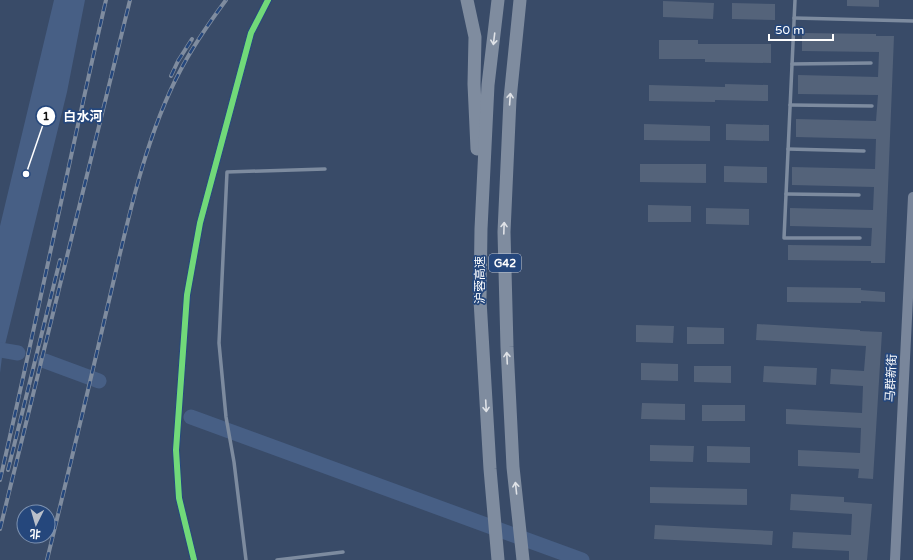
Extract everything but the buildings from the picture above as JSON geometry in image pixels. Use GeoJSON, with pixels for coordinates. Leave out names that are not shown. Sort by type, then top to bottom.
{"type":"FeatureCollection","features":[{"type":"Feature","properties":{"kind":"highway"},"geometry":{"type":"LineString","coordinates":[[467,0],[475,37],[474,84],[480,229]]}},
{"type":"Feature","properties":{"kind":"highway","name":"沪蓉高速"},"geometry":{"type":"LineString","coordinates":[[498,0],[488,85],[480,229],[480,300],[490,469],[498,560]]}},
{"type":"Feature","properties":{"kind":"highway","name":"沪蓉高速"},"geometry":{"type":"LineString","coordinates":[[520,0],[510,99],[504,232],[507,355],[514,467],[523,557]]}},
{"type":"Feature","properties":{"kind":"main road","name":"马群新街"},"geometry":{"type":"LineString","coordinates":[[895,560],[913,197]]}},
{"type":"Feature","properties":{"kind":"street"},"geometry":{"type":"LineString","coordinates":[[194,560],[178,498],[176,450],[187,295],[200,223],[251,33],[268,0]]}},
{"type":"Feature","properties":{"kind":"lane"},"geometry":{"type":"LineString","coordinates":[[794,0],[784,238],[860,238]]}},
{"type":"Feature","properties":{"kind":"lane"},"geometry":{"type":"LineString","coordinates":[[794,18],[913,21]]}},
{"type":"Feature","properties":{"kind":"lane"},"geometry":{"type":"LineString","coordinates":[[792,64],[871,63]]}},
{"type":"Feature","properties":{"kind":"lane"},"geometry":{"type":"LineString","coordinates":[[790,105],[872,106]]}},
{"type":"Feature","properties":{"kind":"lane"},"geometry":{"type":"LineString","coordinates":[[788,149],[864,151]]}},
{"type":"Feature","properties":{"kind":"lane"},"geometry":{"type":"LineString","coordinates":[[246,560],[234,462],[226,417],[219,343],[227,172],[325,169]]}},
{"type":"Feature","properties":{"kind":"lane"},"geometry":{"type":"LineString","coordinates":[[786,194],[859,195]]}},
{"type":"Feature","properties":{"kind":"lane"},"geometry":{"type":"LineString","coordinates":[[277,560],[342,552]]}},
{"type":"Feature","properties":{"kind":"water"},"geometry":{"type":"Polygon","coordinates":[[[54,0],[85,0],[67,92],[2,357],[0,373],[0,226],[54,0]]]}},
{"type":"Feature","properties":{"kind":"waterway"},"geometry":{"type":"LineString","coordinates":[[0,350],[18,353]]}},
{"type":"Feature","properties":{"kind":"waterway"},"geometry":{"type":"LineString","coordinates":[[45,361],[99,381]]}},
{"type":"Feature","properties":{"kind":"waterway"},"geometry":{"type":"LineString","coordinates":[[191,417],[582,560]]}},
{"type":"Feature","properties":{"kind":"railway"},"geometry":{"type":"LineString","coordinates":[[0,480],[106,0]]}},
{"type":"Feature","properties":{"kind":"railway"},"geometry":{"type":"LineString","coordinates":[[0,529],[130,0]]}},
{"type":"Feature","properties":{"kind":"railway"},"geometry":{"type":"LineString","coordinates":[[47,560],[128,221],[145,159],[155,128],[180,71],[190,53],[226,0]]}},
{"type":"Feature","properties":{"kind":"railway"},"geometry":{"type":"LineString","coordinates":[[171,76],[178,61],[192,39]]}},
{"type":"Feature","properties":{"kind":"railway"},"geometry":{"type":"LineString","coordinates":[[8,470],[60,260]]}},
{"type":"Feature","properties":{"kind":"cycle path"},"geometry":{"type":"LineString","coordinates":[[194,560],[179,498],[176,450],[187,295],[200,223],[251,33],[268,0]]}},
{"type":"Feature","properties":{"kind":"place","name":"白水河"},"geometry":{"type":"Point","coordinates":[26,174]}}]}
